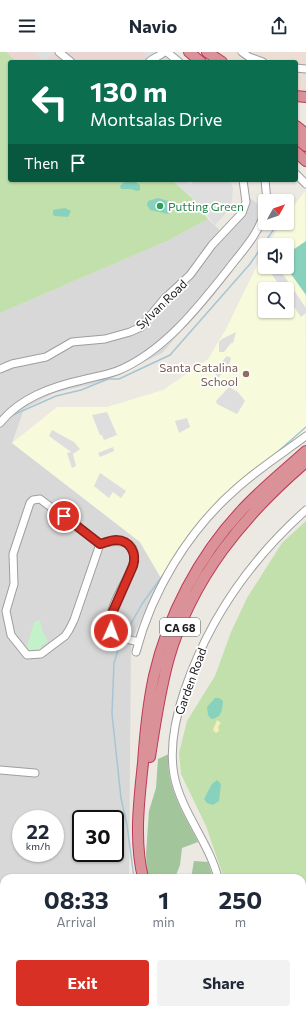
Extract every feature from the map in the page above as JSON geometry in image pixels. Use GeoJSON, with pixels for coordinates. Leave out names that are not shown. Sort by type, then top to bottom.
{"type":"FeatureCollection","features":[{"type":"Feature","properties":{"kind":"highway"},"geometry":{"type":"LineString","coordinates":[[207,52],[219,60]]}},
{"type":"Feature","properties":{"kind":"highway"},"geometry":{"type":"LineString","coordinates":[[197,57],[207,60]]}},
{"type":"Feature","properties":{"kind":"highway"},"geometry":{"type":"LineString","coordinates":[[298,128],[306,134]]}},
{"type":"Feature","properties":{"kind":"highway"},"geometry":{"type":"LineString","coordinates":[[298,140],[306,146]]}},
{"type":"Feature","properties":{"kind":"highway"},"geometry":{"type":"LineString","coordinates":[[298,154],[306,161]]}},
{"type":"Feature","properties":{"kind":"highway","name":"CA 68"},"geometry":{"type":"LineString","coordinates":[[142,874],[139,856],[138,820],[145,740],[154,680],[169,628],[194,575],[225,530],[258,494],[306,451]]}},
{"type":"Feature","properties":{"kind":"highway","name":"CA 68"},"geometry":{"type":"LineString","coordinates":[[143,874],[141,840],[146,783],[159,700],[172,648],[190,604],[213,563],[242,524],[269,496],[306,462]]}},
{"type":"Feature","properties":{"kind":"highway"},"geometry":{"type":"LineString","coordinates":[[269,496],[306,468]]}},
{"type":"Feature","properties":{"kind":"street"},"geometry":{"type":"LineString","coordinates":[[59,52],[69,60]]}},
{"type":"Feature","properties":{"kind":"street"},"geometry":{"type":"LineString","coordinates":[[151,60],[159,57],[165,52],[176,60]]}},
{"type":"Feature","properties":{"kind":"street"},"geometry":{"type":"LineString","coordinates":[[245,53],[259,60]]}},
{"type":"Feature","properties":{"kind":"street"},"geometry":{"type":"LineString","coordinates":[[298,176],[306,184]]}},
{"type":"Feature","properties":{"kind":"street","name":"Sylvan Road"},"geometry":{"type":"LineString","coordinates":[[0,369],[12,364],[46,357],[72,342],[105,339],[130,332],[141,327],[164,299],[190,275],[212,245],[242,213],[246,202],[243,182]]}},
{"type":"Feature","properties":{"kind":"street"},"geometry":{"type":"LineString","coordinates":[[265,182],[266,194]]}},
{"type":"Feature","properties":{"kind":"street"},"geometry":{"type":"LineString","coordinates":[[0,423],[18,405],[38,394],[70,383],[118,371],[140,359],[186,318],[227,271],[258,229]]}},
{"type":"Feature","properties":{"kind":"street"},"geometry":{"type":"LineString","coordinates":[[136,652],[148,616],[162,586],[179,557],[205,521],[242,484],[306,436]]}},
{"type":"Feature","properties":{"kind":"street"},"geometry":{"type":"LineString","coordinates":[[40,499],[100,544],[74,620],[67,633],[41,654],[33,656],[24,654],[11,635],[6,611],[14,584],[13,554],[30,503],[33,500],[40,499]]}},
{"type":"Feature","properties":{"kind":"street","name":"Garden Road"},"geometry":{"type":"LineString","coordinates":[[216,874],[207,849],[182,800],[174,776],[173,743],[178,714],[199,652],[227,602],[243,577],[265,550],[306,510]]}},
{"type":"Feature","properties":{"kind":"street"},"geometry":{"type":"LineString","coordinates":[[100,544],[114,540],[121,541],[130,546],[134,554],[133,566],[118,596],[109,624],[111,631],[116,635],[139,642]]}},
{"type":"Feature","properties":{"kind":"street"},"geometry":{"type":"LineString","coordinates":[[0,770],[35,774]]}},
{"type":"Feature","properties":{"kind":"shaded area"},"geometry":{"type":"Polygon","coordinates":[[[3,52],[159,52],[169,60],[15,60],[3,52]]]}},
{"type":"Feature","properties":{"kind":"shaded area"},"geometry":{"type":"Polygon","coordinates":[[[34,52],[54,53],[47,60],[43,60],[34,52]]]}},
{"type":"Feature","properties":{"kind":"shaded area"},"geometry":{"type":"Polygon","coordinates":[[[142,52],[157,52],[167,60],[148,60],[145,58],[147,56],[142,52]]]}},
{"type":"Feature","properties":{"kind":"shaded area"},"geometry":{"type":"Polygon","coordinates":[[[219,52],[306,52],[306,91],[298,90],[298,60],[229,60],[219,52]]]}},
{"type":"Feature","properties":{"kind":"shaded area"},"geometry":{"type":"Polygon","coordinates":[[[174,182],[187,182],[190,185],[193,182],[231,182],[233,187],[232,200],[227,212],[215,225],[192,197],[174,182]]]}},
{"type":"Feature","properties":{"kind":"shaded area","name":"Santa Catalina School"},"geometry":{"type":"Polygon","coordinates":[[[305,191],[306,430],[218,499],[161,578],[140,542],[12,443],[57,407],[107,407],[163,390],[208,359],[226,329],[258,263],[258,274],[294,274],[294,238],[272,238],[277,230],[294,230],[294,206],[305,191]]]}},
{"type":"Feature","properties":{"kind":"shaded area"},"geometry":{"type":"Polygon","coordinates":[[[249,197],[258,204],[258,230],[260,230],[245,248],[214,295],[162,353],[106,381],[54,393],[24,409],[12,443],[140,542],[161,578],[131,641],[129,874],[0,874],[0,313],[167,241],[208,219],[225,235],[249,197]]]}},
{"type":"Feature","properties":{"kind":"shaded area"},"geometry":{"type":"Polygon","coordinates":[[[272,274],[283,274],[288,282],[277,282],[272,274]]]}},
{"type":"Feature","properties":{"kind":"shaded area"},"geometry":{"type":"Polygon","coordinates":[[[294,290],[306,308],[306,313],[301,317],[294,307],[294,290]]]}},
{"type":"Feature","properties":{"kind":"shaded area"},"geometry":{"type":"Polygon","coordinates":[[[236,332],[233,343],[231,343],[224,352],[219,352],[219,342],[236,332]]]}},
{"type":"Feature","properties":{"kind":"shaded area"},"geometry":{"type":"Polygon","coordinates":[[[227,356],[231,358],[229,365],[218,378],[213,371],[227,356]]]}},
{"type":"Feature","properties":{"kind":"shaded area"},"geometry":{"type":"Polygon","coordinates":[[[229,387],[238,392],[245,401],[237,414],[217,404],[216,401],[229,387]]]}},
{"type":"Feature","properties":{"kind":"shaded area"},"geometry":{"type":"Polygon","coordinates":[[[107,412],[117,435],[104,440],[102,435],[100,435],[92,415],[107,412]]]}},
{"type":"Feature","properties":{"kind":"shaded area"},"geometry":{"type":"Polygon","coordinates":[[[187,418],[190,427],[179,433],[175,421],[187,418]]]}},
{"type":"Feature","properties":{"kind":"shaded area"},"geometry":{"type":"Polygon","coordinates":[[[52,430],[74,442],[80,449],[73,454],[76,466],[72,468],[67,453],[71,452],[49,436],[52,430]]]}},
{"type":"Feature","properties":{"kind":"shaded area"},"geometry":{"type":"Polygon","coordinates":[[[113,447],[114,451],[100,457],[98,453],[113,447]]]}},
{"type":"Feature","properties":{"kind":"shaded area"},"geometry":{"type":"Polygon","coordinates":[[[100,473],[126,491],[121,498],[113,492],[109,498],[94,486],[100,473]]]}},
{"type":"Feature","properties":{"kind":"shaded area"},"geometry":{"type":"Polygon","coordinates":[[[169,754],[168,765],[173,788],[182,811],[198,842],[182,848],[180,865],[177,874],[147,874],[146,854],[149,811],[156,788],[158,759],[169,754]]]}},
{"type":"Feature","properties":{"kind":"shaded area"},"geometry":{"type":"Polygon","coordinates":[[[194,861],[208,862],[212,874],[192,874],[194,861]]]}},
{"type":"Feature","properties":{"kind":"green space"},"geometry":{"type":"Polygon","coordinates":[[[0,52],[6,52],[15,60],[8,60],[8,182],[174,182],[192,198],[208,219],[167,241],[0,313],[0,52]]]}},
{"type":"Feature","properties":{"kind":"green space"},"geometry":{"type":"Polygon","coordinates":[[[124,182],[136,182],[140,185],[140,190],[121,189],[120,186],[124,182]]]}},
{"type":"Feature","properties":{"kind":"green space","name":"Putting Green"},"geometry":{"type":"Polygon","coordinates":[[[158,198],[168,201],[172,212],[168,214],[150,210],[147,205],[148,201],[158,198]]]}},
{"type":"Feature","properties":{"kind":"green space"},"geometry":{"type":"Polygon","coordinates":[[[65,208],[71,211],[68,217],[53,215],[53,210],[65,208]]]}},
{"type":"Feature","properties":{"kind":"green space"},"geometry":{"type":"Polygon","coordinates":[[[306,241],[306,295],[291,274],[294,274],[294,249],[306,241]]]}},
{"type":"Feature","properties":{"kind":"green space"},"geometry":{"type":"Polygon","coordinates":[[[306,521],[306,874],[223,874],[206,826],[181,774],[179,753],[187,721],[215,676],[231,632],[247,598],[282,543],[306,521]]]}},
{"type":"Feature","properties":{"kind":"green space"},"geometry":{"type":"Polygon","coordinates":[[[40,620],[42,630],[48,641],[41,646],[42,650],[38,652],[28,652],[27,646],[34,622],[40,620]]]}},
{"type":"Feature","properties":{"kind":"green space"},"geometry":{"type":"Polygon","coordinates":[[[215,698],[219,698],[223,701],[221,713],[217,717],[211,719],[208,715],[207,707],[215,698]]]}},
{"type":"Feature","properties":{"kind":"green space"},"geometry":{"type":"Polygon","coordinates":[[[217,780],[221,784],[219,801],[213,805],[207,803],[204,799],[212,784],[217,780]]]}},
{"type":"Feature","properties":{"kind":"sand"},"geometry":{"type":"Polygon","coordinates":[[[217,720],[221,723],[218,727],[219,731],[216,733],[213,730],[217,720]]]}},
{"type":"Feature","properties":{"kind":"waterway"},"geometry":{"type":"LineString","coordinates":[[13,415],[56,396],[81,390],[108,379],[119,379],[170,355],[250,264],[273,230]]}},
{"type":"Feature","properties":{"kind":"waterway"},"geometry":{"type":"LineString","coordinates":[[274,455],[306,427]]}},
{"type":"Feature","properties":{"kind":"waterway"},"geometry":{"type":"LineString","coordinates":[[124,636],[142,604],[163,575]]}},
{"type":"Feature","properties":{"kind":"waterway"},"geometry":{"type":"LineString","coordinates":[[121,641],[114,663],[112,714],[121,798],[127,825],[133,874]]}},
{"type":"Feature","properties":{"kind":"place","name":"Putting Green"},"geometry":{"type":"Point","coordinates":[160,206]}},
{"type":"Feature","properties":{"kind":"place","name":"Santa Catalina School"},"geometry":{"type":"Point","coordinates":[246,374]}},
{"type":"Feature","properties":{"kind":"route"},"geometry":{"type":"LineString","coordinates":[[64,516],[100,544],[118,540],[130,546],[133,551],[133,566],[123,585],[109,620],[111,631]]}}]}
